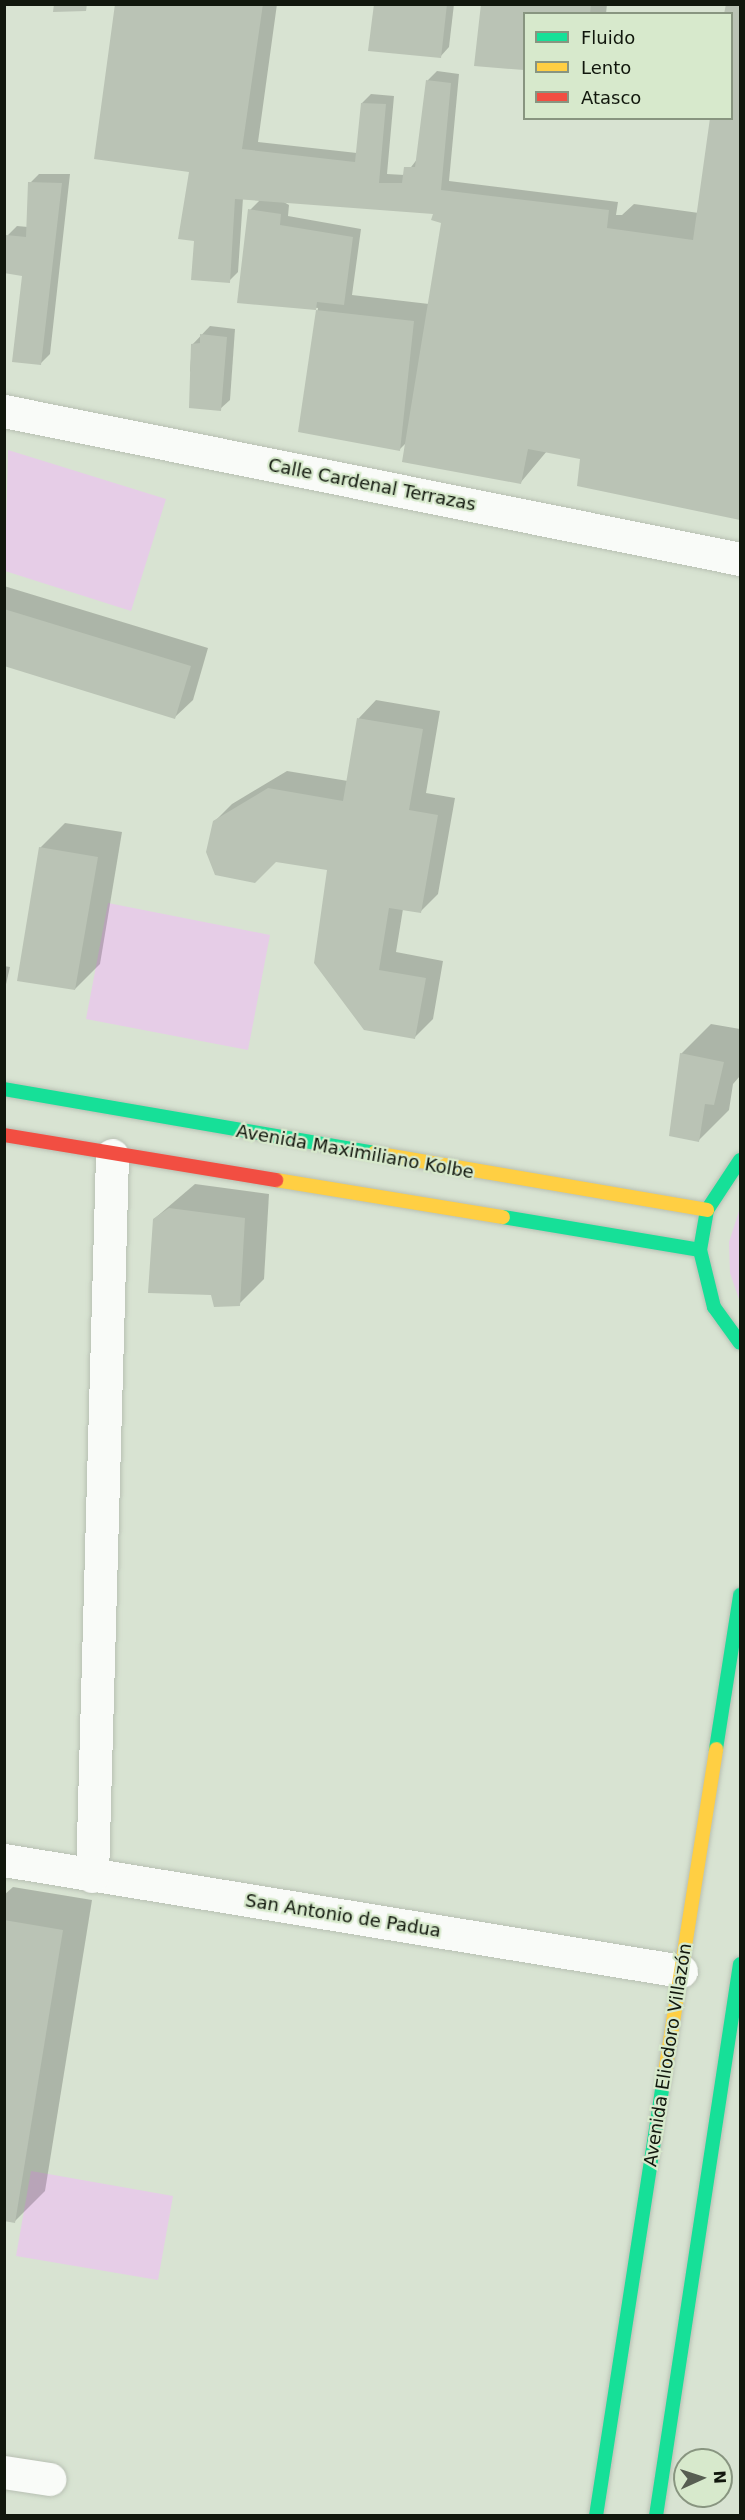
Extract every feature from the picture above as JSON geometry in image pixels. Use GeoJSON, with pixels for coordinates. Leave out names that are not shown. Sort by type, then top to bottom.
{"type":"FeatureCollection","features":[{"type":"Feature","properties":{"kind":"main road","name":"Avenida Maximiliano Kolbe"},"geometry":{"type":"LineString","coordinates":[[4,1089],[707,1210]]}},
{"type":"Feature","properties":{"kind":"main road"},"geometry":{"type":"LineString","coordinates":[[4,1135],[112,1155],[700,1251]]}},
{"type":"Feature","properties":{"kind":"main road"},"geometry":{"type":"LineString","coordinates":[[741,1160],[707,1210],[700,1251],[714,1307],[741,1343]]}},
{"type":"Feature","properties":{"kind":"main road","name":"Avenida Eliodoro Villazón"},"geometry":{"type":"LineString","coordinates":[[596,2516],[741,1595]]}},
{"type":"Feature","properties":{"kind":"main road"},"geometry":{"type":"LineString","coordinates":[[656,2516],[741,1964]]}},
{"type":"Feature","properties":{"kind":"street","name":"Calle Cardenal Terrazas"},"geometry":{"type":"LineString","coordinates":[[4,411],[741,559]]}},
{"type":"Feature","properties":{"kind":"street"},"geometry":{"type":"LineString","coordinates":[[92,1876],[112,1155]]}},
{"type":"Feature","properties":{"kind":"street","name":"San Antonio de Padua"},"geometry":{"type":"LineString","coordinates":[[4,1860],[681,1971]]}},
{"type":"Feature","properties":{"kind":"street"},"geometry":{"type":"LineString","coordinates":[[4,2472],[49,2479]]}},
{"type":"Feature","properties":{"kind":"shaded area"},"geometry":{"type":"Polygon","coordinates":[[[8,450],[166,499],[131,611],[5,571],[8,450]]]}},
{"type":"Feature","properties":{"kind":"shaded area"},"geometry":{"type":"Polygon","coordinates":[[[108,903],[270,935],[248,1050],[86,1019],[108,903]]]}},
{"type":"Feature","properties":{"kind":"shaded area"},"geometry":{"type":"Polygon","coordinates":[[[740,1208],[740,1302],[730,1273],[729,1242],[740,1208]]]}},
{"type":"Feature","properties":{"kind":"shaded area"},"geometry":{"type":"Polygon","coordinates":[[[31,2171],[173,2196],[158,2280],[16,2256],[31,2171]]]}},
{"type":"Feature","properties":{"kind":"building"},"geometry":{"type":"Polygon","coordinates":[[[54,4],[87,4],[86,11],[53,12],[54,4]]]}},
{"type":"Feature","properties":{"kind":"building"},"geometry":{"type":"Polygon","coordinates":[[[115,4],[263,4],[242,149],[355,162],[361,103],[386,104],[379,183],[402,183],[404,167],[415,167],[426,80],[451,83],[441,190],[609,210],[607,228],[693,240],[710,120],[733,120],[733,12],[724,12],[726,4],[740,4],[740,520],[577,486],[580,459],[528,449],[521,484],[402,462],[441,223],[431,220],[433,214],[235,199],[230,283],[191,280],[194,241],[178,239],[189,172],[94,159],[115,4]]]}},
{"type":"Feature","properties":{"kind":"building"},"geometry":{"type":"Polygon","coordinates":[[[374,4],[447,4],[441,58],[368,51],[374,4]]]}},
{"type":"Feature","properties":{"kind":"building"},"geometry":{"type":"Polygon","coordinates":[[[481,4],[591,4],[590,12],[523,12],[523,70],[474,66],[481,4]]]}},
{"type":"Feature","properties":{"kind":"building"},"geometry":{"type":"Polygon","coordinates":[[[28,182],[62,183],[41,365],[12,362],[22,276],[4,273],[6,235],[26,237],[28,182]]]}},
{"type":"Feature","properties":{"kind":"building"},"geometry":{"type":"Polygon","coordinates":[[[248,209],[281,214],[280,225],[353,237],[344,305],[317,302],[316,310],[237,303],[248,209]]]}},
{"type":"Feature","properties":{"kind":"building"},"geometry":{"type":"Polygon","coordinates":[[[316,310],[414,321],[400,451],[298,432],[316,310]]]}},
{"type":"Feature","properties":{"kind":"building"},"geometry":{"type":"Polygon","coordinates":[[[200,334],[227,337],[221,411],[189,408],[191,344],[200,343],[200,334]]]}},
{"type":"Feature","properties":{"kind":"building"},"geometry":{"type":"Polygon","coordinates":[[[4,609],[191,666],[175,719],[4,666],[4,609]]]}},
{"type":"Feature","properties":{"kind":"building"},"geometry":{"type":"Polygon","coordinates":[[[357,718],[423,729],[409,810],[438,815],[421,913],[389,908],[379,970],[426,978],[415,1039],[364,1030],[314,963],[327,870],[276,862],[255,883],[215,875],[206,852],[213,821],[268,788],[343,801],[357,718]]]}},
{"type":"Feature","properties":{"kind":"building"},"geometry":{"type":"Polygon","coordinates":[[[39,847],[98,857],[75,990],[17,981],[39,847]]]}},
{"type":"Feature","properties":{"kind":"building"},"geometry":{"type":"Polygon","coordinates":[[[680,1053],[724,1062],[714,1105],[705,1104],[699,1142],[669,1136],[680,1053]]]}},
{"type":"Feature","properties":{"kind":"building"},"geometry":{"type":"Polygon","coordinates":[[[169,1208],[245,1218],[240,1306],[214,1307],[211,1295],[148,1293],[153,1219],[169,1208]]]}},
{"type":"Feature","properties":{"kind":"building"},"geometry":{"type":"Polygon","coordinates":[[[4,1920],[63,1930],[15,2223],[4,2221],[4,1920]]]}},
{"type":"Feature","properties":{"kind":"traffic: fast"},"geometry":{"type":"LineString","coordinates":[[4,1089],[374,1153]]}},
{"type":"Feature","properties":{"kind":"traffic: fast"},"geometry":{"type":"LineString","coordinates":[[740,1160],[707,1210],[700,1250],[714,1307],[740,1343]]}},
{"type":"Feature","properties":{"kind":"traffic: fast"},"geometry":{"type":"LineString","coordinates":[[503,1217],[700,1250]]}},
{"type":"Feature","properties":{"kind":"traffic: fast"},"geometry":{"type":"LineString","coordinates":[[716,1749],[740,1595]]}},
{"type":"Feature","properties":{"kind":"traffic: fast"},"geometry":{"type":"LineString","coordinates":[[656,2516],[740,1964]]}},
{"type":"Feature","properties":{"kind":"traffic: fast"},"geometry":{"type":"LineString","coordinates":[[596,2516],[664,2079]]}},
{"type":"Feature","properties":{"kind":"traffic: slow"},"geometry":{"type":"LineString","coordinates":[[374,1153],[707,1210]]}},
{"type":"Feature","properties":{"kind":"traffic: slow"},"geometry":{"type":"LineString","coordinates":[[276,1180],[503,1217]]}},
{"type":"Feature","properties":{"kind":"traffic: slow"},"geometry":{"type":"LineString","coordinates":[[664,2079],[716,1749]]}},
{"type":"Feature","properties":{"kind":"traffic: jam"},"geometry":{"type":"LineString","coordinates":[[4,1135],[276,1180]]}}]}
